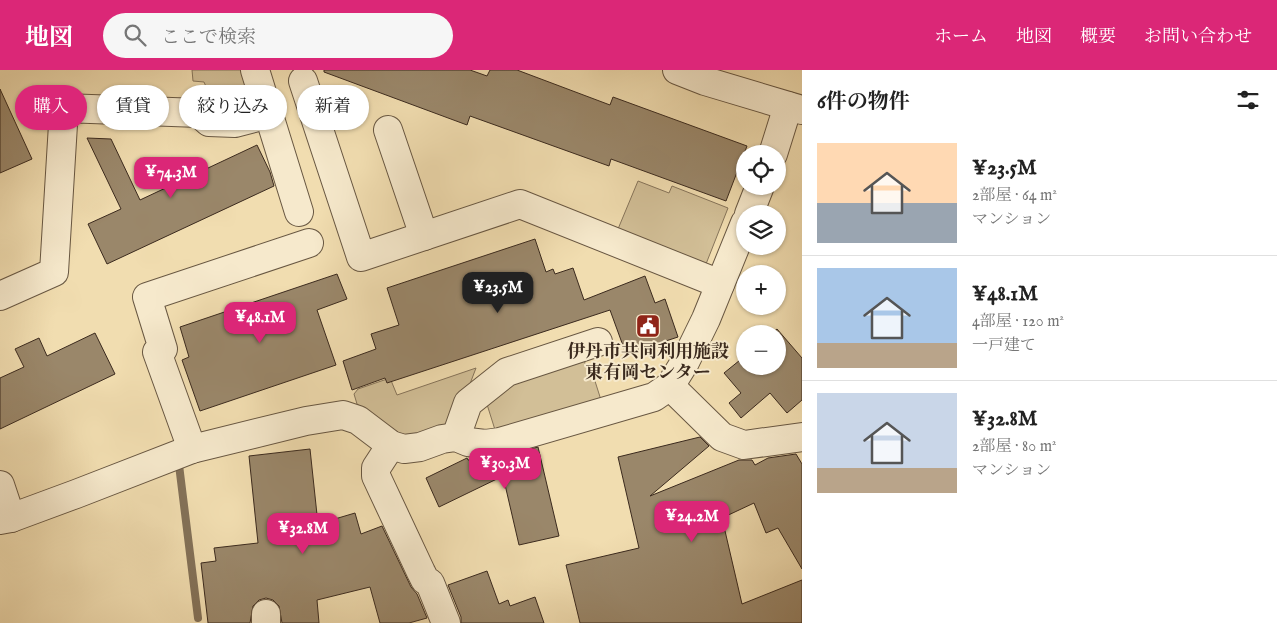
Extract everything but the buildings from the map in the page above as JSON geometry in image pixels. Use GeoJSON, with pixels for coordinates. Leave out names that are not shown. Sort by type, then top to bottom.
{"type":"FeatureCollection","features":[{"type":"Feature","properties":{"kind":"street"},"geometry":{"type":"LineString","coordinates":[[255,70],[260,85]]}},
{"type":"Feature","properties":{"kind":"street"},"geometry":{"type":"LineString","coordinates":[[677,70],[705,81],[795,108],[776,145]]}},
{"type":"Feature","properties":{"kind":"street"},"geometry":{"type":"LineString","coordinates":[[303,81],[361,257],[520,204],[720,284]]}},
{"type":"Feature","properties":{"kind":"street"},"geometry":{"type":"LineString","coordinates":[[0,296],[54,272],[64,108],[179,112]]}},
{"type":"Feature","properties":{"kind":"street"},"geometry":{"type":"LineString","coordinates":[[274,130],[300,212]]}},
{"type":"Feature","properties":{"kind":"street"},"geometry":{"type":"LineString","coordinates":[[388,130],[424,236]]}},
{"type":"Feature","properties":{"kind":"street"},"geometry":{"type":"LineString","coordinates":[[192,449],[157,352],[164,349],[147,297],[309,243]]}},
{"type":"Feature","properties":{"kind":"street"},"geometry":{"type":"LineString","coordinates":[[0,485],[6,519],[192,449],[306,421],[343,415],[358,420],[391,446],[404,449],[420,447],[442,439],[456,438],[485,444],[500,442],[637,403],[654,397],[670,386],[685,362],[702,328],[736,245]]}},
{"type":"Feature","properties":{"kind":"street"},"geometry":{"type":"LineString","coordinates":[[456,438],[468,403],[507,372],[598,342]]}},
{"type":"Feature","properties":{"kind":"street"},"geometry":{"type":"LineString","coordinates":[[670,386],[722,437],[744,445],[802,438]]}},
{"type":"Feature","properties":{"kind":"street"},"geometry":{"type":"LineString","coordinates":[[391,446],[376,468],[376,476],[425,580],[430,583],[446,623]]}},
{"type":"Feature","properties":{"kind":"shaded area"},"geometry":{"type":"Polygon","coordinates":[[[192,70],[244,70],[249,85],[205,85],[204,82],[193,81],[192,70]]]}},
{"type":"Feature","properties":{"kind":"shaded area"},"geometry":{"type":"Polygon","coordinates":[[[638,181],[669,193],[672,186],[728,208],[706,264],[618,229],[638,181]]]}},
{"type":"Feature","properties":{"kind":"shaded area"},"geometry":{"type":"Polygon","coordinates":[[[583,357],[590,378],[594,378],[601,400],[496,433],[485,398],[488,393],[583,357]]]}},
{"type":"Feature","properties":{"kind":"shaded area"},"geometry":{"type":"Polygon","coordinates":[[[476,368],[454,426],[405,437],[357,404],[354,394],[358,389],[390,378],[397,395],[476,368]]]}},
{"type":"Feature","properties":{"kind":"waterway"},"geometry":{"type":"LineString","coordinates":[[179,465],[198,618]]}},
{"type":"Feature","properties":{"kind":"place","name":"伊丹市共同利用施設 東有岡センター"},"geometry":{"type":"Point","coordinates":[648,326]}}]}
